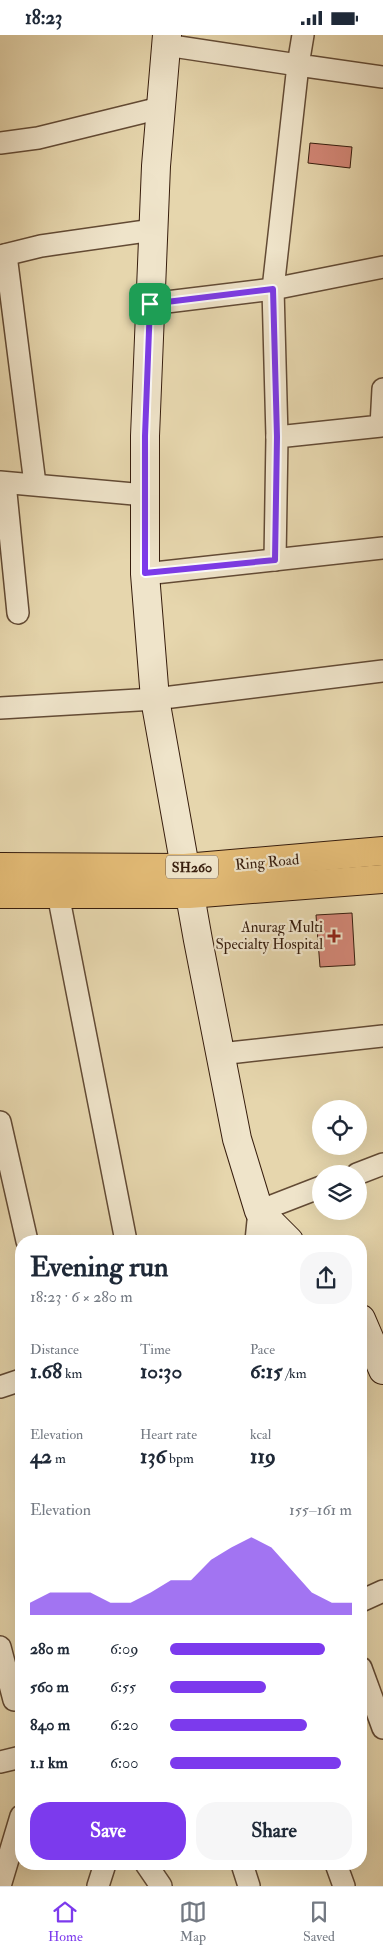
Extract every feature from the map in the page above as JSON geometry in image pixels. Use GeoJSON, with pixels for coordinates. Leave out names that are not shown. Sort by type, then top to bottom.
{"type":"FeatureCollection","features":[{"type":"Feature","properties":{"kind":"highway","name":"Ring Road"},"geometry":{"type":"LineString","coordinates":[[0,894],[58,894],[187,881],[383,851]]}},
{"type":"Feature","properties":{"kind":"highway","name":"Ring Road"},"geometry":{"type":"LineString","coordinates":[[0,867],[187,881],[383,879]]}},
{"type":"Feature","properties":{"kind":"street"},"geometry":{"type":"LineString","coordinates":[[275,560],[277,437],[273,289],[303,35]]}},
{"type":"Feature","properties":{"kind":"street"},"geometry":{"type":"LineString","coordinates":[[257,1235],[259,1211],[237,1139],[187,881],[155,699],[145,573],[145,495],[153,230],[160,108],[167,40],[298,65],[383,77]]}},
{"type":"Feature","properties":{"kind":"street"},"geometry":{"type":"LineString","coordinates":[[0,143],[38,137],[160,108]]}},
{"type":"Feature","properties":{"kind":"street"},"geometry":{"type":"LineString","coordinates":[[35,484],[3,256],[41,246],[153,230]]}},
{"type":"Feature","properties":{"kind":"street"},"geometry":{"type":"LineString","coordinates":[[150,304],[273,289],[383,267]]}},
{"type":"Feature","properties":{"kind":"street"},"geometry":{"type":"LineString","coordinates":[[277,437],[382,426],[383,389]]}},
{"type":"Feature","properties":{"kind":"street"},"geometry":{"type":"LineString","coordinates":[[18,613],[2,483],[35,484],[145,495]]}},
{"type":"Feature","properties":{"kind":"street"},"geometry":{"type":"LineString","coordinates":[[145,573],[383,548]]}},
{"type":"Feature","properties":{"kind":"street"},"geometry":{"type":"LineString","coordinates":[[0,708],[155,699],[383,671]]}},
{"type":"Feature","properties":{"kind":"street"},"geometry":{"type":"LineString","coordinates":[[58,894],[125,1235]]}},
{"type":"Feature","properties":{"kind":"street"},"geometry":{"type":"LineString","coordinates":[[220,1054],[383,1036]]}},
{"type":"Feature","properties":{"kind":"street"},"geometry":{"type":"LineString","coordinates":[[0,1122],[26,1235]]}},
{"type":"Feature","properties":{"kind":"street"},"geometry":{"type":"LineString","coordinates":[[367,1170],[383,1164]]}},
{"type":"Feature","properties":{"kind":"street"},"geometry":{"type":"LineString","coordinates":[[259,1211],[312,1190]]}},
{"type":"Feature","properties":{"kind":"street"},"geometry":{"type":"LineString","coordinates":[[259,1211],[283,1235]]}},
{"type":"Feature","properties":{"kind":"street"},"geometry":{"type":"LineString","coordinates":[[367,1332],[381,1361]]}},
{"type":"Feature","properties":{"kind":"street"},"geometry":{"type":"LineString","coordinates":[[0,1387],[15,1382]]}},
{"type":"Feature","properties":{"kind":"street"},"geometry":{"type":"LineString","coordinates":[[367,1598],[383,1591]]}},
{"type":"Feature","properties":{"kind":"street"},"geometry":{"type":"LineString","coordinates":[[0,1647],[14,1700]]}},
{"type":"Feature","properties":{"kind":"street"},"geometry":{"type":"LineString","coordinates":[[367,1684],[383,1728]]}},
{"type":"Feature","properties":{"kind":"street"},"geometry":{"type":"LineString","coordinates":[[0,1762],[15,1758]]}},
{"type":"Feature","properties":{"kind":"street"},"geometry":{"type":"LineString","coordinates":[[0,1886],[7,1843],[15,1828]]}},
{"type":"Feature","properties":{"kind":"street"},"geometry":{"type":"LineString","coordinates":[[98,1886],[103,1870]]}},
{"type":"Feature","properties":{"kind":"street"},"geometry":{"type":"LineString","coordinates":[[150,1870],[161,1886]]}},
{"type":"Feature","properties":{"kind":"street"},"geometry":{"type":"LineString","coordinates":[[244,1870],[249,1886]]}},
{"type":"Feature","properties":{"kind":"street"},"geometry":{"type":"LineString","coordinates":[[338,1870],[344,1886]]}},
{"type":"Feature","properties":{"kind":"building"},"geometry":{"type":"Polygon","coordinates":[[[310,143],[352,147],[350,168],[308,163],[310,143]]]}},
{"type":"Feature","properties":{"kind":"building"},"geometry":{"type":"Polygon","coordinates":[[[352,913],[355,965],[320,967],[316,915],[352,913]]]}},
{"type":"Feature","properties":{"kind":"place","name":"Anurag Multi Specialty Hospital"},"geometry":{"type":"Point","coordinates":[334,936]}},
{"type":"Feature","properties":{"kind":"route"},"geometry":{"type":"LineString","coordinates":[[273,289],[277,437],[275,560],[145,573],[145,436],[150,304],[273,289]]}}]}
